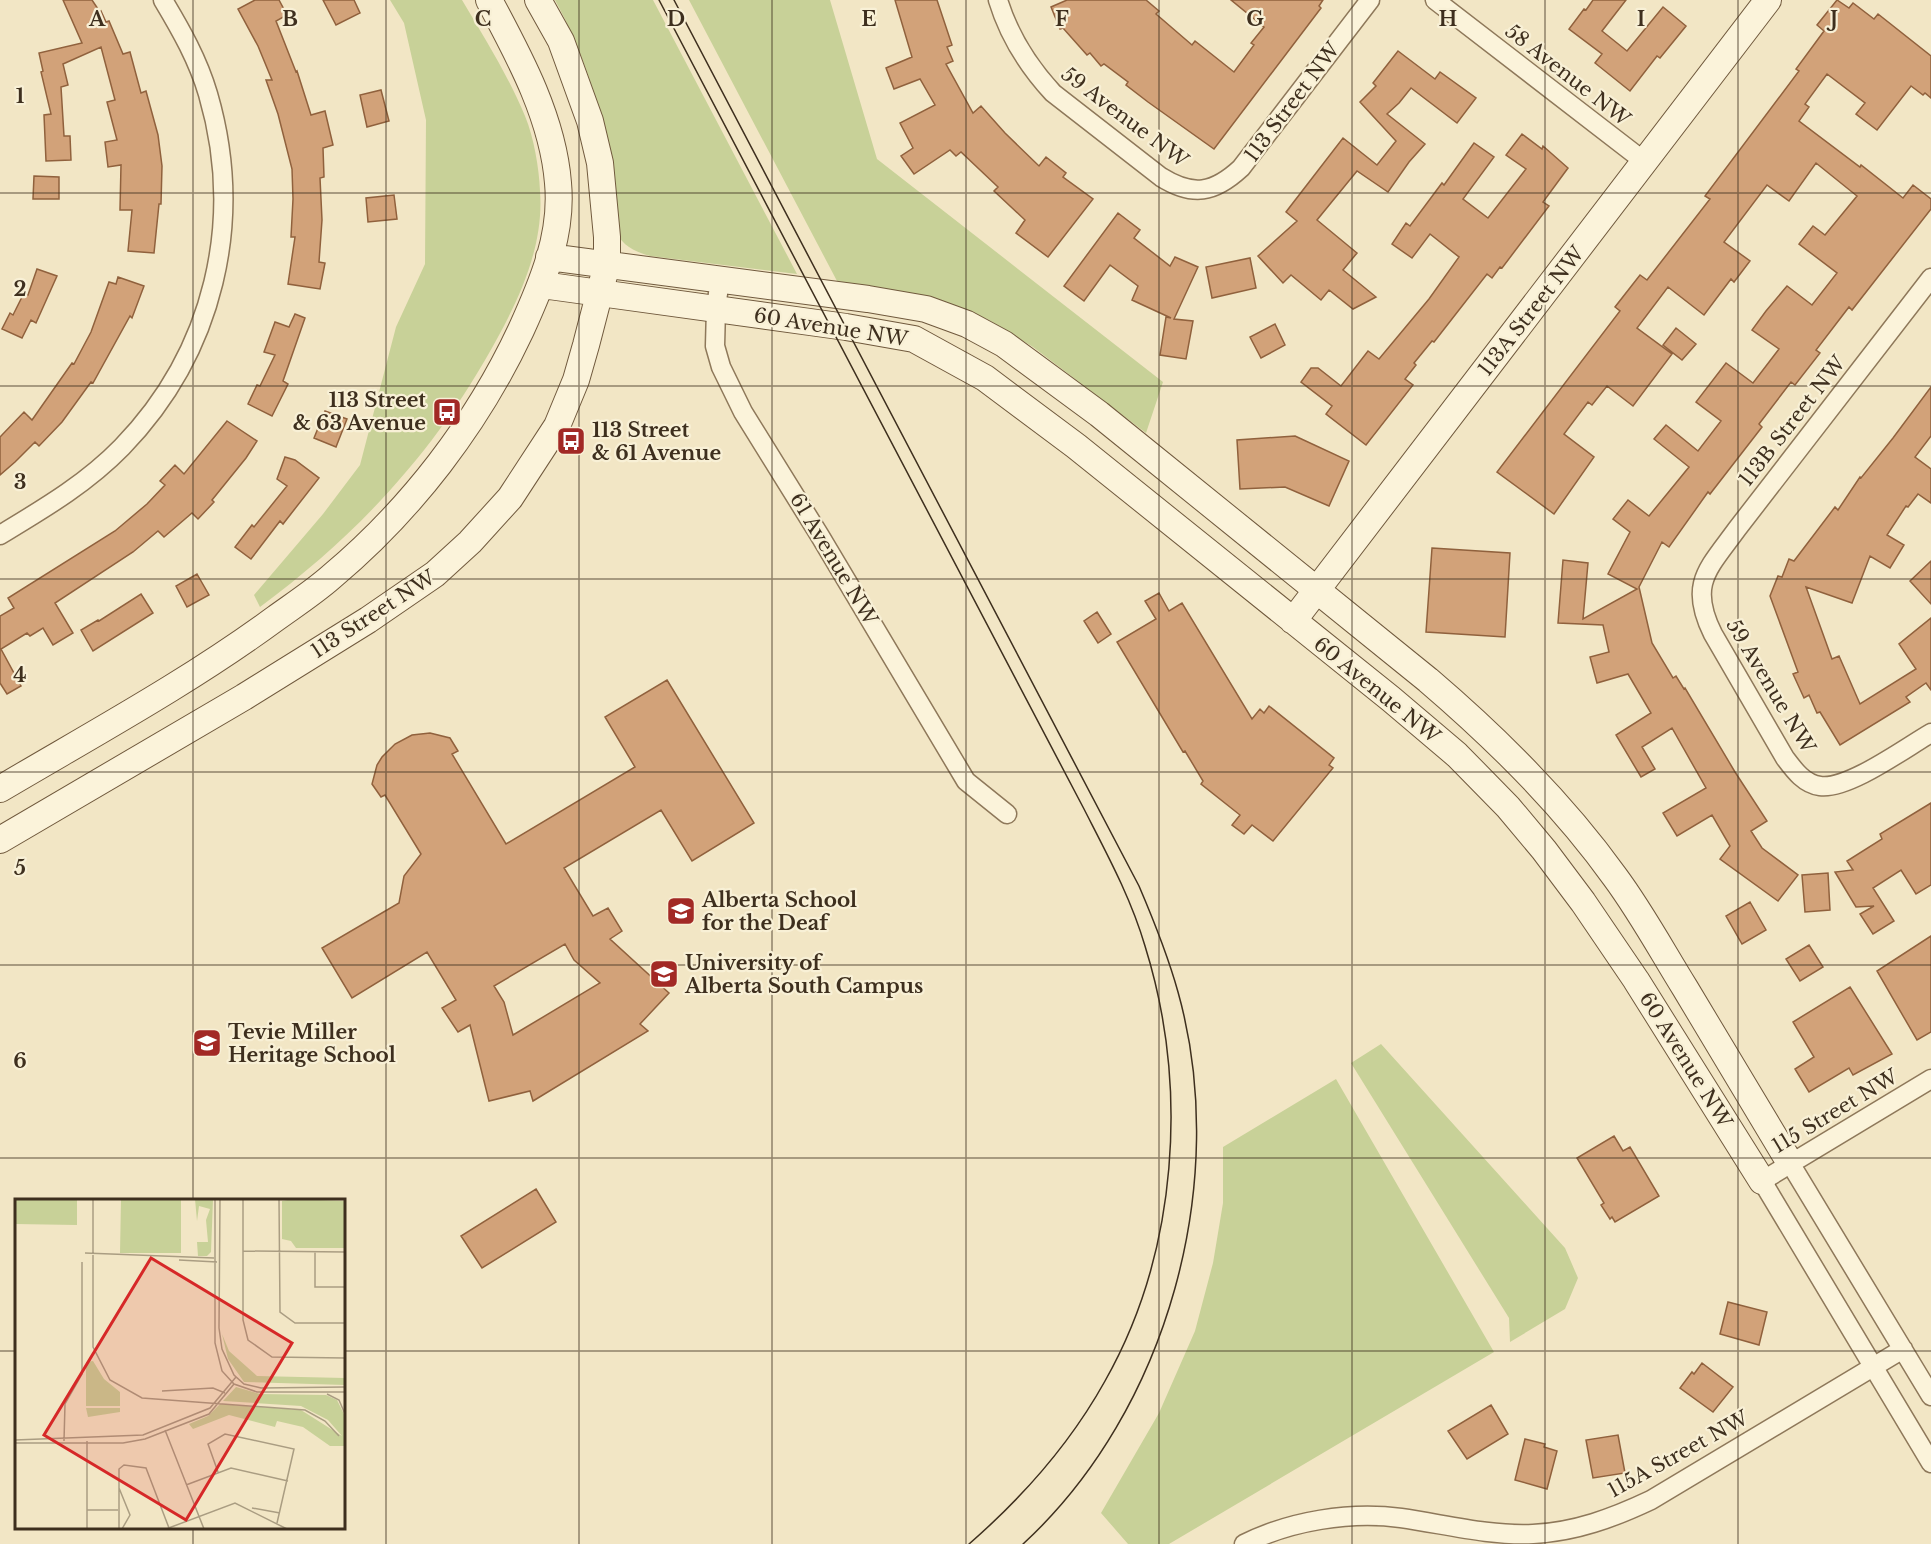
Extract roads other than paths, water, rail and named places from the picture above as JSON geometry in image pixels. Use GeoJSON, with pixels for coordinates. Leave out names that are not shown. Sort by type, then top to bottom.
{"type":"FeatureCollection","features":[{"type":"Feature","properties":{"kind":"street"},"geometry":{"type":"LineString","coordinates":[[0,534],[52,503],[99,468],[138,429],[170,387],[196,338],[213,286],[221,243],[224,189],[219,146],[207,93],[182,33],[163,0]]}},
{"type":"Feature","properties":{"kind":"street"},"geometry":{"type":"LineString","coordinates":[[0,789],[230,652],[331,578],[377,535],[437,467],[502,372],[542,285],[558,226],[558,183],[550,141],[536,96],[489,0]]}},
{"type":"Feature","properties":{"kind":"street"},"geometry":{"type":"LineString","coordinates":[[538,0],[561,41],[590,121],[600,163],[607,264]]}},
{"type":"Feature","properties":{"kind":"street","name":"59 Avenue NW"},"geometry":{"type":"LineString","coordinates":[[998,0],[1015,43],[1039,78],[1053,93],[1161,177],[1181,188],[1203,190]]}},
{"type":"Feature","properties":{"kind":"street","name":"113 Street NW"},"geometry":{"type":"LineString","coordinates":[[1203,190],[1228,181],[1241,168],[1370,0]]}},
{"type":"Feature","properties":{"kind":"street","name":"58 Avenue NW"},"geometry":{"type":"LineString","coordinates":[[1435,0],[1645,162]]}},
{"type":"Feature","properties":{"kind":"street","name":"113A Street NW"},"geometry":{"type":"LineString","coordinates":[[1293,621],[1768,0]]}},
{"type":"Feature","properties":{"kind":"street","name":"60 Avenue NW"},"geometry":{"type":"LineString","coordinates":[[549,257],[858,297],[926,309],[967,324],[1004,344],[1099,414],[1316,589],[1477,722],[1547,793],[1616,878],[1650,930],[1931,1396]]}},
{"type":"Feature","properties":{"kind":"street","name":"113 Street NW"},"geometry":{"type":"LineString","coordinates":[[0,840],[244,697],[368,620],[435,574],[470,542],[510,498],[557,426],[576,380],[607,264]]}},
{"type":"Feature","properties":{"kind":"street","name":"113B Street NW"},"geometry":{"type":"LineString","coordinates":[[1700,598],[1709,569],[1737,530],[1931,278]]}},
{"type":"Feature","properties":{"kind":"street","name":"61 Avenue NW"},"geometry":{"type":"LineString","coordinates":[[720,279],[716,308],[715,346],[721,367],[743,412],[966,781],[1007,814]]}},
{"type":"Feature","properties":{"kind":"street","name":"60 Avenue NW"},"geometry":{"type":"LineString","coordinates":[[542,285],[716,308],[915,339],[985,378],[1076,446],[1391,699],[1457,755],[1508,807],[1583,902],[1636,980],[1762,1181],[1931,1463]]}},
{"type":"Feature","properties":{"kind":"street","name":"59 Avenue NW"},"geometry":{"type":"LineString","coordinates":[[1700,598],[1704,617],[1713,634],[1785,758],[1795,772],[1806,781],[1818,786],[1843,784],[1931,733]]}},
{"type":"Feature","properties":{"kind":"street","name":"115 Street NW"},"geometry":{"type":"LineString","coordinates":[[1762,1181],[1931,1079]]}},
{"type":"Feature","properties":{"kind":"street","name":"115A Street NW"},"geometry":{"type":"LineString","coordinates":[[1244,1544],[1292,1526],[1361,1516],[1399,1518],[1481,1531],[1511,1533],[1532,1534],[1583,1527],[1651,1500],[1903,1349]]}},
{"type":"Feature","properties":{"kind":"tram line"},"geometry":{"type":"LineString","coordinates":[[659,0],[1110,859],[1139,928],[1159,1000],[1168,1055],[1171,1112],[1169,1168],[1161,1224],[1148,1278],[1129,1331],[1105,1381],[1077,1426],[1027,1488],[969,1544]]}},
{"type":"Feature","properties":{"kind":"tram line"},"geometry":{"type":"LineString","coordinates":[[674,0],[1139,886],[1170,965],[1178,992],[1193,1065],[1197,1139],[1190,1215],[1175,1289],[1150,1361],[1116,1428],[1073,1490],[1023,1544]]}},
{"type":"Feature","properties":{"kind":"place","name":"113 Street & 63 Avenue"},"geometry":{"type":"Point","coordinates":[447,412]}},
{"type":"Feature","properties":{"kind":"place","name":"113 Street & 61 Avenue"},"geometry":{"type":"Point","coordinates":[571,441]}},
{"type":"Feature","properties":{"kind":"place","name":"Alberta School for the Deaf"},"geometry":{"type":"Point","coordinates":[681,911]}},
{"type":"Feature","properties":{"kind":"place","name":"University of Alberta South Campus"},"geometry":{"type":"Point","coordinates":[664,974]}},
{"type":"Feature","properties":{"kind":"place","name":"Tevie Miller Heritage School"},"geometry":{"type":"Point","coordinates":[207,1043]}}]}
